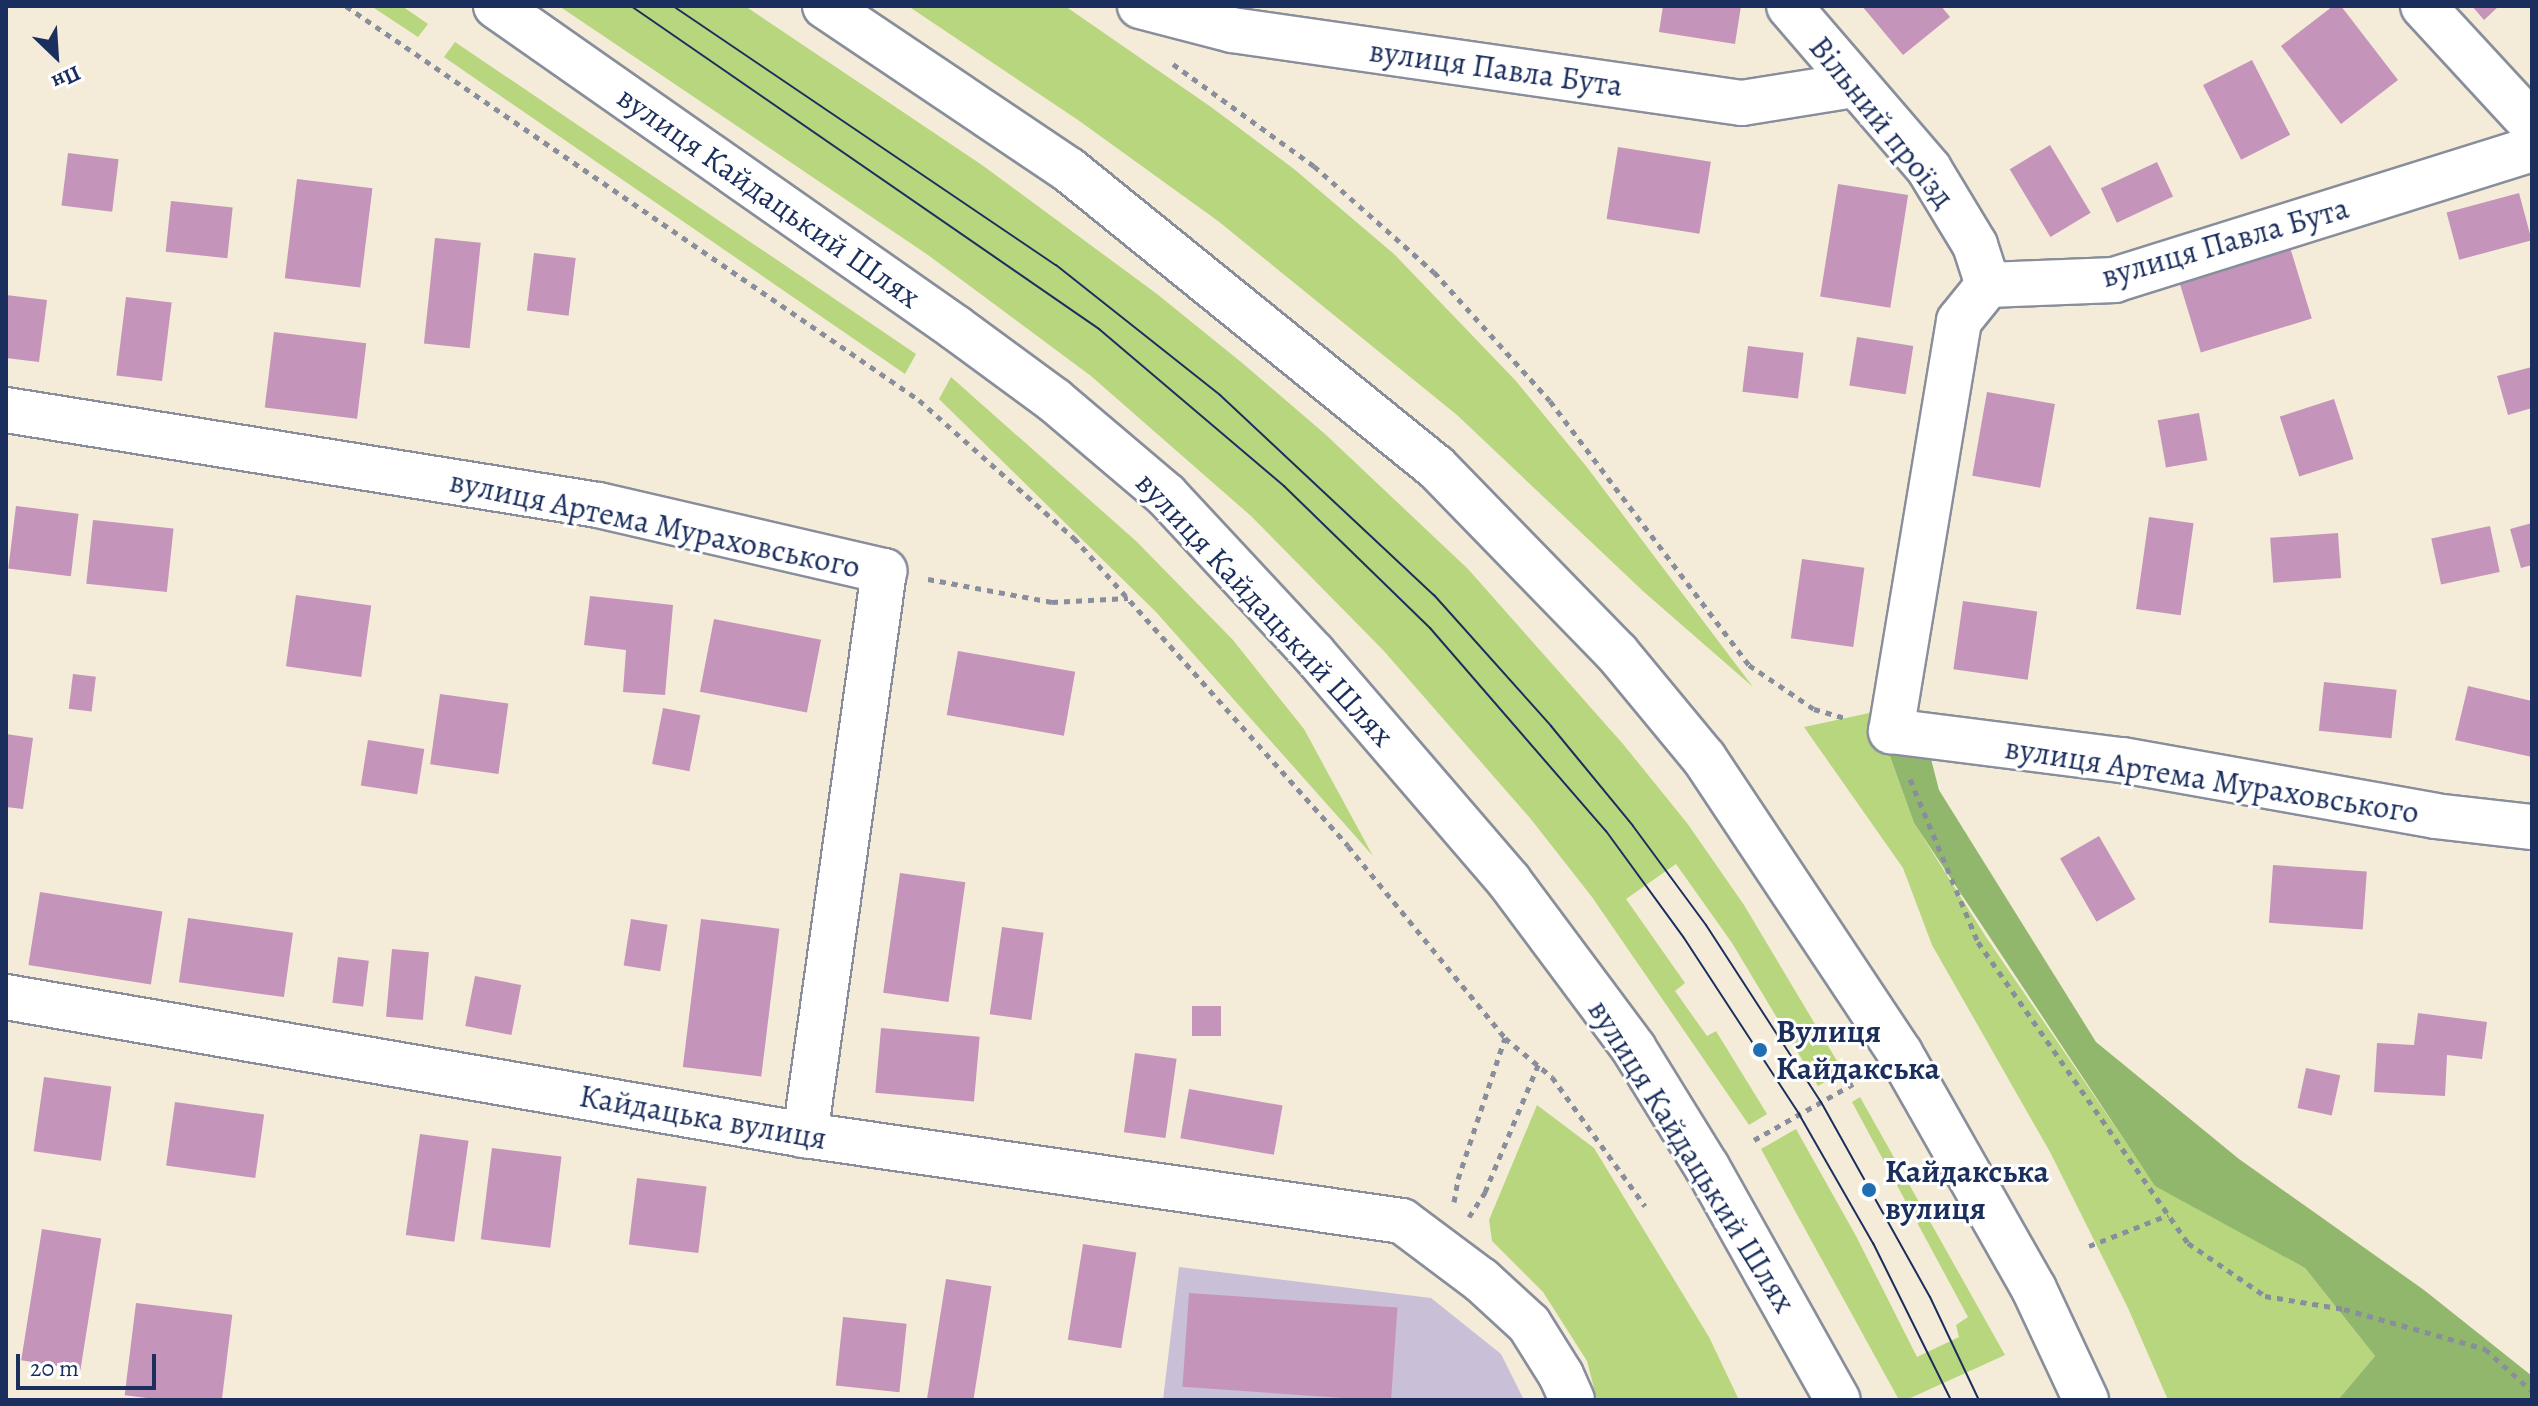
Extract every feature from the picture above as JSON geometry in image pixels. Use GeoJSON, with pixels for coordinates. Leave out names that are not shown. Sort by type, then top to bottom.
{"type":"FeatureCollection","features":[{"type":"Feature","properties":{"kind":"main road","name":"вулиця Кайдацький Шлях"},"geometry":{"type":"LineString","coordinates":[[496,6],[956,328],[1054,400],[1166,495],[1313,653],[1509,881],[1634,1049],[1707,1167],[1838,1400]]}},
{"type":"Feature","properties":{"kind":"main road"},"geometry":{"type":"LineString","coordinates":[[825,6],[1069,170],[1436,467],[1617,653],[1704,758],[1900,1053],[2034,1289],[2086,1400]]}},
{"type":"Feature","properties":{"kind":"main road","name":"вулиця Павла Бута"},"geometry":{"type":"LineString","coordinates":[[1140,6],[1232,30],[1742,103],[1854,85]]}},
{"type":"Feature","properties":{"kind":"main road","name":"Вільний проїзд"},"geometry":{"type":"LineString","coordinates":[[1789,6],[1929,169],[1975,245],[1988,285]]}},
{"type":"Feature","properties":{"kind":"main road"},"geometry":{"type":"LineString","coordinates":[[2423,6],[2532,124]]}},
{"type":"Feature","properties":{"kind":"main road","name":"вулиця Павла Бута"},"geometry":{"type":"LineString","coordinates":[[1988,285],[2115,280],[2532,149]]}},
{"type":"Feature","properties":{"kind":"main road"},"geometry":{"type":"LineString","coordinates":[[1891,731],[1959,321],[1988,285]]}},
{"type":"Feature","properties":{"kind":"main road","name":"вулиця Артема Мураховського"},"geometry":{"type":"LineString","coordinates":[[6,410],[598,505],[884,571],[805,1135]]}},
{"type":"Feature","properties":{"kind":"main road","name":"вулиця Артема Мураховського"},"geometry":{"type":"LineString","coordinates":[[1891,731],[2122,760],[2435,816],[2532,827]]}},
{"type":"Feature","properties":{"kind":"main road","name":"Кайдацька вулиця"},"geometry":{"type":"LineString","coordinates":[[6,997],[805,1135],[1402,1221],[1446,1255]]}},
{"type":"Feature","properties":{"kind":"main road"},"geometry":{"type":"LineString","coordinates":[[1446,1255],[1529,1324],[1561,1375],[1572,1400]]}},
{"type":"Feature","properties":{"kind":"path"},"geometry":{"type":"LineString","coordinates":[[346,6],[919,400],[1074,538],[1348,846],[1505,1038],[1552,1077],[1645,1206]]}},
{"type":"Feature","properties":{"kind":"path"},"geometry":{"type":"LineString","coordinates":[[1166,59],[1314,166],[1434,272],[1550,401],[1749,665],[1814,709],[1891,731],[1978,942],[2188,1243],[2265,1296],[2344,1309],[2485,1349],[2532,1391]]}},
{"type":"Feature","properties":{"kind":"path"},"geometry":{"type":"LineString","coordinates":[[884,571],[1052,602],[1128,598]]}},
{"type":"Feature","properties":{"kind":"path"},"geometry":{"type":"LineString","coordinates":[[1446,1255],[1458,1179],[1505,1038]]}},
{"type":"Feature","properties":{"kind":"path"},"geometry":{"type":"LineString","coordinates":[[1485,1192],[1538,1065]]}},
{"type":"Feature","properties":{"kind":"path"},"geometry":{"type":"LineString","coordinates":[[1754,1140],[1853,1084]]}},
{"type":"Feature","properties":{"kind":"path"},"geometry":{"type":"LineString","coordinates":[[2089,1246],[2168,1215]]}},
{"type":"Feature","properties":{"kind":"shaded area"},"geometry":{"type":"Polygon","coordinates":[[[1179,1267],[1431,1298],[1501,1354],[1524,1400],[1163,1400],[1179,1267]]]}},
{"type":"Feature","properties":{"kind":"green space"},"geometry":{"type":"Polygon","coordinates":[[[371,6],[402,6],[428,24],[418,37],[371,6]]]}},
{"type":"Feature","properties":{"kind":"green space"},"geometry":{"type":"Polygon","coordinates":[[[559,6],[745,6],[982,165],[1157,294],[1241,362],[1325,434],[1468,569],[1623,744],[1687,823],[1744,905],[1843,1071],[1818,1086],[1732,943],[1676,864],[1626,899],[1685,983],[1675,991],[1707,1036],[1716,1031],[1767,1114],[1749,1125],[1592,897],[1530,818],[1383,650],[1251,516],[1091,376],[928,255],[559,6]]]}},
{"type":"Feature","properties":{"kind":"green space"},"geometry":{"type":"Polygon","coordinates":[[[908,6],[1065,6],[1294,169],[1394,254],[1516,381],[1586,466],[1753,687],[1644,592],[1457,415],[1218,221],[1078,120],[908,6]]]}},
{"type":"Feature","properties":{"kind":"green space"},"geometry":{"type":"Polygon","coordinates":[[[455,42],[916,354],[905,374],[444,57],[455,42]]]}},
{"type":"Feature","properties":{"kind":"green space"},"geometry":{"type":"Polygon","coordinates":[[[951,377],[1136,541],[1233,640],[1304,729],[1373,856],[1156,612],[939,399],[951,377]]]}},
{"type":"Feature","properties":{"kind":"green space"},"geometry":{"type":"Polygon","coordinates":[[[1915,697],[1939,790],[2096,1042],[2239,1159],[2424,1290],[2532,1376],[2532,1400],[2338,1400],[2375,1356],[2305,1268],[2155,1186],[1914,823],[1874,712],[1915,697]]]}},
{"type":"Feature","properties":{"kind":"green space"},"geometry":{"type":"Polygon","coordinates":[[[1874,712],[1914,823],[1986,937],[2155,1185],[2305,1268],[2375,1356],[2338,1400],[2168,1400],[2128,1308],[2050,1152],[1932,945],[1903,868],[1804,727],[1874,712]]]}},
{"type":"Feature","properties":{"kind":"green space"},"geometry":{"type":"Polygon","coordinates":[[[1860,1097],[2005,1355],[1906,1400],[1899,1400],[1761,1149],[1796,1129],[1856,1236],[1917,1357],[1959,1337],[1956,1325],[1968,1317],[1852,1102],[1860,1097]]]}},
{"type":"Feature","properties":{"kind":"green space"},"geometry":{"type":"Polygon","coordinates":[[[1537,1105],[1594,1148],[1709,1337],[1739,1400],[1597,1400],[1587,1361],[1543,1292],[1492,1241],[1489,1220],[1537,1105]]]}},
{"type":"Feature","properties":{"kind":"building"},"geometry":{"type":"Polygon","coordinates":[[[1663,6],[1741,6],[1735,44],[1659,32],[1663,6]]]}},
{"type":"Feature","properties":{"kind":"building"},"geometry":{"type":"Polygon","coordinates":[[[1862,6],[1941,6],[1950,17],[1903,55],[1862,6]]]}},
{"type":"Feature","properties":{"kind":"building"},"geometry":{"type":"Polygon","coordinates":[[[2333,6],[2341,6],[2398,80],[2341,124],[2281,46],[2333,6]]]}},
{"type":"Feature","properties":{"kind":"building"},"geometry":{"type":"Polygon","coordinates":[[[2472,6],[2499,6],[2484,20],[2472,6]]]}},
{"type":"Feature","properties":{"kind":"building"},"geometry":{"type":"Polygon","coordinates":[[[2252,60],[2290,135],[2241,160],[2203,85],[2252,60]]]}},
{"type":"Feature","properties":{"kind":"building"},"geometry":{"type":"Polygon","coordinates":[[[2050,145],[2091,213],[2050,237],[2010,169],[2050,145]]]}},
{"type":"Feature","properties":{"kind":"building"},"geometry":{"type":"Polygon","coordinates":[[[1618,147],[1711,162],[1699,234],[1607,219],[1618,147]]]}},
{"type":"Feature","properties":{"kind":"building"},"geometry":{"type":"Polygon","coordinates":[[[68,153],[119,159],[112,212],[62,206],[68,153]]]}},
{"type":"Feature","properties":{"kind":"building"},"geometry":{"type":"Polygon","coordinates":[[[2157,162],[2173,196],[2117,223],[2101,188],[2157,162]]]}},
{"type":"Feature","properties":{"kind":"building"},"geometry":{"type":"Polygon","coordinates":[[[297,179],[372,188],[360,288],[285,278],[297,179]]]}},
{"type":"Feature","properties":{"kind":"building"},"geometry":{"type":"Polygon","coordinates":[[[1838,184],[1908,195],[1890,308],[1820,297],[1838,184]]]}},
{"type":"Feature","properties":{"kind":"building"},"geometry":{"type":"Polygon","coordinates":[[[2519,193],[2532,240],[2459,260],[2447,212],[2519,193]]]}},
{"type":"Feature","properties":{"kind":"building"},"geometry":{"type":"Polygon","coordinates":[[[171,201],[233,207],[227,258],[166,252],[171,201]]]}},
{"type":"Feature","properties":{"kind":"building"},"geometry":{"type":"Polygon","coordinates":[[[435,238],[481,243],[470,348],[424,343],[435,238]]]}},
{"type":"Feature","properties":{"kind":"building"},"geometry":{"type":"Polygon","coordinates":[[[2289,244],[2312,319],[2201,353],[2178,278],[2289,244]]]}},
{"type":"Feature","properties":{"kind":"building"},"geometry":{"type":"Polygon","coordinates":[[[534,253],[576,258],[569,316],[527,311],[534,253]]]}},
{"type":"Feature","properties":{"kind":"building"},"geometry":{"type":"Polygon","coordinates":[[[6,295],[47,300],[39,362],[6,358],[6,295]]]}},
{"type":"Feature","properties":{"kind":"building"},"geometry":{"type":"Polygon","coordinates":[[[126,297],[172,303],[162,381],[116,375],[126,297]]]}},
{"type":"Feature","properties":{"kind":"building"},"geometry":{"type":"Polygon","coordinates":[[[274,332],[366,343],[357,419],[265,407],[274,332]]]}},
{"type":"Feature","properties":{"kind":"building"},"geometry":{"type":"Polygon","coordinates":[[[1857,337],[1913,346],[1906,394],[1849,385],[1857,337]]]}},
{"type":"Feature","properties":{"kind":"building"},"geometry":{"type":"Polygon","coordinates":[[[1748,346],[1804,353],[1798,398],[1742,392],[1748,346]]]}},
{"type":"Feature","properties":{"kind":"building"},"geometry":{"type":"Polygon","coordinates":[[[2532,367],[2532,408],[2508,415],[2497,376],[2532,367]]]}},
{"type":"Feature","properties":{"kind":"building"},"geometry":{"type":"Polygon","coordinates":[[[1987,392],[2055,404],[2040,488],[1972,476],[1987,392]]]}},
{"type":"Feature","properties":{"kind":"building"},"geometry":{"type":"Polygon","coordinates":[[[2334,399],[2353,459],[2299,477],[2280,417],[2334,399]]]}},
{"type":"Feature","properties":{"kind":"building"},"geometry":{"type":"Polygon","coordinates":[[[2199,413],[2207,460],[2166,468],[2158,420],[2199,413]]]}},
{"type":"Feature","properties":{"kind":"building"},"geometry":{"type":"Polygon","coordinates":[[[16,506],[79,514],[71,576],[8,569],[16,506]]]}},
{"type":"Feature","properties":{"kind":"building"},"geometry":{"type":"Polygon","coordinates":[[[2149,517],[2194,523],[2181,615],[2136,609],[2149,517]]]}},
{"type":"Feature","properties":{"kind":"building"},"geometry":{"type":"Polygon","coordinates":[[[93,520],[174,528],[167,592],[86,584],[93,520]]]}},
{"type":"Feature","properties":{"kind":"building"},"geometry":{"type":"Polygon","coordinates":[[[2532,523],[2532,565],[2521,568],[2510,529],[2532,523]]]}},
{"type":"Feature","properties":{"kind":"building"},"geometry":{"type":"Polygon","coordinates":[[[2490,526],[2500,572],[2441,584],[2431,538],[2490,526]]]}},
{"type":"Feature","properties":{"kind":"building"},"geometry":{"type":"Polygon","coordinates":[[[2338,533],[2341,578],[2273,583],[2270,538],[2338,533]]]}},
{"type":"Feature","properties":{"kind":"building"},"geometry":{"type":"Polygon","coordinates":[[[1802,559],[1864,568],[1853,647],[1791,638],[1802,559]]]}},
{"type":"Feature","properties":{"kind":"building"},"geometry":{"type":"Polygon","coordinates":[[[296,595],[371,606],[361,677],[286,666],[296,595]]]}},
{"type":"Feature","properties":{"kind":"building"},"geometry":{"type":"Polygon","coordinates":[[[590,596],[673,605],[665,695],[623,692],[626,650],[584,645],[590,596]]]}},
{"type":"Feature","properties":{"kind":"building"},"geometry":{"type":"Polygon","coordinates":[[[1963,601],[2037,611],[2028,680],[1953,669],[1963,601]]]}},
{"type":"Feature","properties":{"kind":"building"},"geometry":{"type":"Polygon","coordinates":[[[714,619],[821,640],[807,712],[700,692],[714,619]]]}},
{"type":"Feature","properties":{"kind":"building"},"geometry":{"type":"Polygon","coordinates":[[[958,651],[1075,672],[1064,736],[947,715],[958,651]]]}},
{"type":"Feature","properties":{"kind":"building"},"geometry":{"type":"Polygon","coordinates":[[[73,674],[96,677],[92,712],[69,709],[73,674]]]}},
{"type":"Feature","properties":{"kind":"building"},"geometry":{"type":"Polygon","coordinates":[[[2324,682],[2397,690],[2391,738],[2319,731],[2324,682]]]}},
{"type":"Feature","properties":{"kind":"building"},"geometry":{"type":"Polygon","coordinates":[[[2468,686],[2532,701],[2532,757],[2455,740],[2468,686]]]}},
{"type":"Feature","properties":{"kind":"building"},"geometry":{"type":"Polygon","coordinates":[[[440,694],[508,704],[498,774],[430,764],[440,694]]]}},
{"type":"Feature","properties":{"kind":"building"},"geometry":{"type":"Polygon","coordinates":[[[663,708],[700,715],[689,771],[652,764],[663,708]]]}},
{"type":"Feature","properties":{"kind":"building"},"geometry":{"type":"Polygon","coordinates":[[[6,734],[33,738],[23,809],[6,807],[6,734]]]}},
{"type":"Feature","properties":{"kind":"building"},"geometry":{"type":"Polygon","coordinates":[[[368,740],[424,749],[417,794],[361,785],[368,740]]]}},
{"type":"Feature","properties":{"kind":"building"},"geometry":{"type":"Polygon","coordinates":[[[2099,836],[2136,899],[2097,922],[2060,858],[2099,836]]]}},
{"type":"Feature","properties":{"kind":"building"},"geometry":{"type":"Polygon","coordinates":[[[2273,865],[2367,872],[2363,929],[2269,923],[2273,865]]]}},
{"type":"Feature","properties":{"kind":"building"},"geometry":{"type":"Polygon","coordinates":[[[900,873],[965,882],[949,1002],[883,993],[900,873]]]}},
{"type":"Feature","properties":{"kind":"building"},"geometry":{"type":"Polygon","coordinates":[[[40,892],[162,911],[151,984],[28,965],[40,892]]]}},
{"type":"Feature","properties":{"kind":"building"},"geometry":{"type":"Polygon","coordinates":[[[188,918],[293,933],[284,997],[179,982],[188,918]]]}},
{"type":"Feature","properties":{"kind":"building"},"geometry":{"type":"Polygon","coordinates":[[[631,919],[668,925],[660,971],[624,965],[631,919]]]}},
{"type":"Feature","properties":{"kind":"building"},"geometry":{"type":"Polygon","coordinates":[[[701,919],[779,929],[761,1077],[683,1067],[701,919]]]}},
{"type":"Feature","properties":{"kind":"building"},"geometry":{"type":"Polygon","coordinates":[[[1002,927],[1044,933],[1031,1020],[990,1014],[1002,927]]]}},
{"type":"Feature","properties":{"kind":"building"},"geometry":{"type":"Polygon","coordinates":[[[392,949],[429,952],[423,1020],[386,1017],[392,949]]]}},
{"type":"Feature","properties":{"kind":"building"},"geometry":{"type":"Polygon","coordinates":[[[338,957],[369,961],[363,1006],[332,1003],[338,957]]]}},
{"type":"Feature","properties":{"kind":"building"},"geometry":{"type":"Polygon","coordinates":[[[475,976],[521,985],[511,1035],[465,1026],[475,976]]]}},
{"type":"Feature","properties":{"kind":"building"},"geometry":{"type":"Polygon","coordinates":[[[1192,1006],[1221,1006],[1221,1036],[1192,1036],[1192,1006]]]}},
{"type":"Feature","properties":{"kind":"building"},"geometry":{"type":"Polygon","coordinates":[[[2418,1013],[2487,1022],[2482,1059],[2447,1055],[2445,1096],[2374,1092],[2377,1043],[2414,1045],[2418,1013]]]}},
{"type":"Feature","properties":{"kind":"building"},"geometry":{"type":"Polygon","coordinates":[[[881,1028],[980,1037],[974,1101],[875,1093],[881,1028]]]}},
{"type":"Feature","properties":{"kind":"building"},"geometry":{"type":"Polygon","coordinates":[[[1135,1053],[1177,1059],[1165,1138],[1124,1132],[1135,1053]]]}},
{"type":"Feature","properties":{"kind":"building"},"geometry":{"type":"Polygon","coordinates":[[[2306,1068],[2340,1075],[2332,1115],[2297,1108],[2306,1068]]]}},
{"type":"Feature","properties":{"kind":"building"},"geometry":{"type":"Polygon","coordinates":[[[44,1077],[111,1086],[101,1161],[34,1151],[44,1077]]]}},
{"type":"Feature","properties":{"kind":"building"},"geometry":{"type":"Polygon","coordinates":[[[1189,1089],[1283,1105],[1274,1155],[1180,1138],[1189,1089]]]}},
{"type":"Feature","properties":{"kind":"building"},"geometry":{"type":"Polygon","coordinates":[[[175,1102],[264,1115],[255,1178],[166,1165],[175,1102]]]}},
{"type":"Feature","properties":{"kind":"building"},"geometry":{"type":"Polygon","coordinates":[[[420,1134],[469,1141],[454,1242],[406,1235],[420,1134]]]}},
{"type":"Feature","properties":{"kind":"building"},"geometry":{"type":"Polygon","coordinates":[[[492,1148],[561,1157],[550,1248],[481,1239],[492,1148]]]}},
{"type":"Feature","properties":{"kind":"building"},"geometry":{"type":"Polygon","coordinates":[[[637,1178],[706,1187],[698,1253],[629,1245],[637,1178]]]}},
{"type":"Feature","properties":{"kind":"building"},"geometry":{"type":"Polygon","coordinates":[[[42,1229],[101,1238],[80,1370],[21,1360],[42,1229]]]}},
{"type":"Feature","properties":{"kind":"building"},"geometry":{"type":"Polygon","coordinates":[[[1083,1244],[1136,1252],[1121,1348],[1068,1340],[1083,1244]]]}},
{"type":"Feature","properties":{"kind":"building"},"geometry":{"type":"Polygon","coordinates":[[[946,1279],[991,1286],[973,1400],[927,1399],[946,1279]]]}},
{"type":"Feature","properties":{"kind":"building"},"geometry":{"type":"Polygon","coordinates":[[[1189,1293],[1397,1308],[1391,1400],[1182,1387],[1189,1293]]]}},
{"type":"Feature","properties":{"kind":"building"},"geometry":{"type":"Polygon","coordinates":[[[136,1303],[232,1315],[222,1400],[163,1400],[125,1395],[136,1303]]]}},
{"type":"Feature","properties":{"kind":"building"},"geometry":{"type":"Polygon","coordinates":[[[843,1317],[907,1324],[899,1392],[836,1386],[843,1317]]]}},
{"type":"Feature","properties":{"kind":"tram line"},"geometry":{"type":"LineString","coordinates":[[631,6],[1099,329],[1284,486],[1430,628],[1606,831],[1684,938],[1799,1114],[1873,1243],[1951,1400]]}},
{"type":"Feature","properties":{"kind":"tram line"},"geometry":{"type":"LineString","coordinates":[[673,6],[1056,265],[1220,395],[1434,595],[1551,726],[1633,826],[1706,925],[1821,1102],[1930,1297],[1979,1400]]}},
{"type":"Feature","properties":{"kind":"place","name":"Вулиця Кайдакська"},"geometry":{"type":"Point","coordinates":[1760,1050]}},
{"type":"Feature","properties":{"kind":"place","name":"Кайдакська вулиця"},"geometry":{"type":"Point","coordinates":[1869,1190]}}]}
